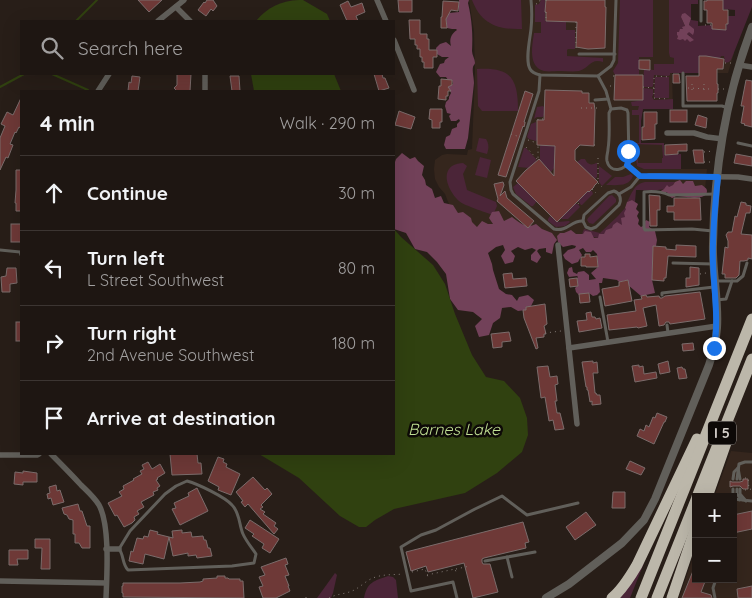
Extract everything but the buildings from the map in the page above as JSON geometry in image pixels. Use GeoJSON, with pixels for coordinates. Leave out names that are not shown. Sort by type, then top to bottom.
{"type":"FeatureCollection","features":[{"type":"Feature","properties":{"kind":"highway","name":"I 5"},"geometry":{"type":"LineString","coordinates":[[641,598],[752,319]]}},
{"type":"Feature","properties":{"kind":"highway"},"geometry":{"type":"LineString","coordinates":[[612,598],[628,580],[637,565],[722,385],[734,364]]}},
{"type":"Feature","properties":{"kind":"highway","name":"I 5"},"geometry":{"type":"LineString","coordinates":[[698,493],[750,364]]}},
{"type":"Feature","properties":{"kind":"highway"},"geometry":{"type":"LineString","coordinates":[[708,493],[743,391],[750,364]]}},
{"type":"Feature","properties":{"kind":"highway","name":"I 5"},"geometry":{"type":"LineString","coordinates":[[657,598],[692,508]]}},
{"type":"Feature","properties":{"kind":"highway"},"geometry":{"type":"LineString","coordinates":[[672,598],[692,538]]}},
{"type":"Feature","properties":{"kind":"highway"},"geometry":{"type":"LineString","coordinates":[[668,598],[674,579],[682,568]]}},
{"type":"Feature","properties":{"kind":"street"},"geometry":{"type":"LineString","coordinates":[[159,20],[184,0]]}},
{"type":"Feature","properties":{"kind":"street"},"geometry":{"type":"LineString","coordinates":[[377,0],[386,20]]}},
{"type":"Feature","properties":{"kind":"street"},"geometry":{"type":"LineString","coordinates":[[176,8],[189,20]]}},
{"type":"Feature","properties":{"kind":"street"},"geometry":{"type":"LineString","coordinates":[[546,598],[569,584],[622,543],[644,520],[655,499],[709,365],[717,326],[713,264],[718,177],[736,64],[752,27]]}},
{"type":"Feature","properties":{"kind":"street"},"geometry":{"type":"LineString","coordinates":[[395,42],[414,90]]}},
{"type":"Feature","properties":{"kind":"street"},"geometry":{"type":"LineString","coordinates":[[736,64],[752,67]]}},
{"type":"Feature","properties":{"kind":"street"},"geometry":{"type":"LineString","coordinates":[[99,90],[108,75]]}},
{"type":"Feature","properties":{"kind":"street"},"geometry":{"type":"LineString","coordinates":[[205,75],[205,90]]}},
{"type":"Feature","properties":{"kind":"street"},"geometry":{"type":"LineString","coordinates":[[667,133],[694,133],[723,139]]}},
{"type":"Feature","properties":{"kind":"street"},"geometry":{"type":"LineString","coordinates":[[649,176],[738,176],[752,179]]}},
{"type":"Feature","properties":{"kind":"street"},"geometry":{"type":"LineString","coordinates":[[558,244],[578,424]]}},
{"type":"Feature","properties":{"kind":"street"},"geometry":{"type":"LineString","coordinates":[[569,348],[717,326]]}},
{"type":"Feature","properties":{"kind":"street"},"geometry":{"type":"LineString","coordinates":[[0,455],[36,455]]}},
{"type":"Feature","properties":{"kind":"street"},"geometry":{"type":"LineString","coordinates":[[52,455],[92,495],[98,504],[104,520],[106,598]]}},
{"type":"Feature","properties":{"kind":"street"},"geometry":{"type":"LineString","coordinates":[[106,549],[119,549]]}},
{"type":"Feature","properties":{"kind":"street"},"geometry":{"type":"LineString","coordinates":[[0,581],[106,582]]}},
{"type":"Feature","properties":{"kind":"lane"},"geometry":{"type":"LineString","coordinates":[[531,0],[531,28],[528,55],[530,71],[540,75],[598,76],[611,66],[614,60],[616,0]]}},
{"type":"Feature","properties":{"kind":"lane"},"geometry":{"type":"LineString","coordinates":[[701,0],[701,21]]}},
{"type":"Feature","properties":{"kind":"lane"},"geometry":{"type":"LineString","coordinates":[[579,54],[614,54]]}},
{"type":"Feature","properties":{"kind":"lane"},"geometry":{"type":"LineString","coordinates":[[682,73],[683,106],[722,106],[729,108]]}},
{"type":"Feature","properties":{"kind":"lane"},"geometry":{"type":"LineString","coordinates":[[540,75],[539,91],[510,182],[511,190],[513,194],[554,229],[562,230],[578,221],[583,221]]}},
{"type":"Feature","properties":{"kind":"lane"},"geometry":{"type":"LineString","coordinates":[[598,76],[606,91],[611,109],[609,113],[606,159],[612,168],[617,170],[627,165],[629,160],[628,111],[624,109],[611,109]]}},
{"type":"Feature","properties":{"kind":"lane"},"geometry":{"type":"LineString","coordinates":[[595,100],[608,99]]}},
{"type":"Feature","properties":{"kind":"lane"},"geometry":{"type":"LineString","coordinates":[[738,143],[752,146]]}},
{"type":"Feature","properties":{"kind":"lane"},"geometry":{"type":"LineString","coordinates":[[627,165],[640,176],[649,176]]}},
{"type":"Feature","properties":{"kind":"lane"},"geometry":{"type":"LineString","coordinates":[[619,194],[631,186],[640,176]]}},
{"type":"Feature","properties":{"kind":"lane"},"geometry":{"type":"LineString","coordinates":[[614,192],[619,194],[620,203],[596,227],[591,229],[584,225],[584,215],[608,193],[614,192]]}},
{"type":"Feature","properties":{"kind":"lane"},"geometry":{"type":"LineString","coordinates":[[714,231],[692,229],[646,230],[644,228],[644,192],[662,192],[669,195],[716,194]]}},
{"type":"Feature","properties":{"kind":"lane"},"geometry":{"type":"LineString","coordinates":[[0,250],[20,252]]}},
{"type":"Feature","properties":{"kind":"lane"},"geometry":{"type":"LineString","coordinates":[[673,263],[713,264]]}},
{"type":"Feature","properties":{"kind":"lane"},"geometry":{"type":"LineString","coordinates":[[662,295],[737,281],[743,276],[747,263]]}},
{"type":"Feature","properties":{"kind":"lane"},"geometry":{"type":"LineString","coordinates":[[716,300],[726,299],[732,281]]}},
{"type":"Feature","properties":{"kind":"lane"},"geometry":{"type":"LineString","coordinates":[[600,297],[608,342]]}},
{"type":"Feature","properties":{"kind":"lane"},"geometry":{"type":"LineString","coordinates":[[667,325],[668,334]]}},
{"type":"Feature","properties":{"kind":"lane"},"geometry":{"type":"LineString","coordinates":[[738,479],[739,464],[742,462],[752,462]]}},
{"type":"Feature","properties":{"kind":"lane"},"geometry":{"type":"LineString","coordinates":[[187,481],[196,483],[232,504],[238,513],[243,534],[256,554],[254,563],[248,564],[128,570],[124,565],[122,553],[119,549],[130,531],[166,494],[176,486],[187,481]]}},
{"type":"Feature","properties":{"kind":"lane"},"geometry":{"type":"LineString","coordinates":[[738,489],[737,494],[744,501],[752,501]]}},
{"type":"Feature","properties":{"kind":"lane"},"geometry":{"type":"LineString","coordinates":[[457,598],[453,582],[412,591],[401,546],[502,496],[527,516],[578,503]]}},
{"type":"Feature","properties":{"kind":"lane"},"geometry":{"type":"LineString","coordinates":[[486,562],[535,552]]}},
{"type":"Feature","properties":{"kind":"lane"},"geometry":{"type":"LineString","coordinates":[[507,558],[512,577]]}},
{"type":"Feature","properties":{"kind":"lane"},"geometry":{"type":"LineString","coordinates":[[715,583],[713,588],[715,598]]}},
{"type":"Feature","properties":{"kind":"path"},"geometry":{"type":"LineString","coordinates":[[535,4],[539,3],[540,0]]}},
{"type":"Feature","properties":{"kind":"path"},"geometry":{"type":"LineString","coordinates":[[546,12],[546,20]]}},
{"type":"Feature","properties":{"kind":"path"},"geometry":{"type":"LineString","coordinates":[[576,22],[576,48]]}},
{"type":"Feature","properties":{"kind":"path"},"geometry":{"type":"LineString","coordinates":[[725,63],[736,64]]}},
{"type":"Feature","properties":{"kind":"path"},"geometry":{"type":"LineString","coordinates":[[670,77],[654,76],[654,98],[670,99]]}},
{"type":"Feature","properties":{"kind":"path"},"geometry":{"type":"LineString","coordinates":[[692,84],[692,93]]}},
{"type":"Feature","properties":{"kind":"path"},"geometry":{"type":"LineString","coordinates":[[704,84],[704,94]]}},
{"type":"Feature","properties":{"kind":"path"},"geometry":{"type":"LineString","coordinates":[[610,86],[615,86]]}},
{"type":"Feature","properties":{"kind":"path"},"geometry":{"type":"LineString","coordinates":[[643,88],[654,88]]}},
{"type":"Feature","properties":{"kind":"path"},"geometry":{"type":"LineString","coordinates":[[683,88],[709,89]]}},
{"type":"Feature","properties":{"kind":"path"},"geometry":{"type":"LineString","coordinates":[[718,89],[725,89]]}},
{"type":"Feature","properties":{"kind":"path"},"geometry":{"type":"LineString","coordinates":[[581,108],[598,108]]}},
{"type":"Feature","properties":{"kind":"path"},"geometry":{"type":"LineString","coordinates":[[538,120],[538,118],[544,119]]}},
{"type":"Feature","properties":{"kind":"path"},"geometry":{"type":"LineString","coordinates":[[511,134],[521,137]]}},
{"type":"Feature","properties":{"kind":"path"},"geometry":{"type":"LineString","coordinates":[[527,139],[537,143]]}},
{"type":"Feature","properties":{"kind":"path"},"geometry":{"type":"LineString","coordinates":[[525,146],[538,160],[538,146]]}},
{"type":"Feature","properties":{"kind":"path"},"geometry":{"type":"LineString","coordinates":[[704,152],[714,152]]}},
{"type":"Feature","properties":{"kind":"path"},"geometry":{"type":"LineString","coordinates":[[598,158],[598,183],[602,187]]}},
{"type":"Feature","properties":{"kind":"path"},"geometry":{"type":"LineString","coordinates":[[704,162],[714,162]]}},
{"type":"Feature","properties":{"kind":"path"},"geometry":{"type":"LineString","coordinates":[[592,189],[596,193]]}},
{"type":"Feature","properties":{"kind":"path"},"geometry":{"type":"LineString","coordinates":[[578,203],[581,207]]}},
{"type":"Feature","properties":{"kind":"path"},"geometry":{"type":"LineString","coordinates":[[700,274],[706,273]]}},
{"type":"Feature","properties":{"kind":"path"},"geometry":{"type":"LineString","coordinates":[[545,333],[567,330]]}},
{"type":"Feature","properties":{"kind":"path"},"geometry":{"type":"LineString","coordinates":[[738,479],[748,478],[749,489]]}},
{"type":"Feature","properties":{"kind":"path"},"geometry":{"type":"LineString","coordinates":[[738,489],[752,489]]}},
{"type":"Feature","properties":{"kind":"path"},"geometry":{"type":"LineString","coordinates":[[411,572],[425,568],[427,576],[470,566]]}},
{"type":"Feature","properties":{"kind":"path"},"geometry":{"type":"LineString","coordinates":[[329,598],[351,592],[374,577],[404,574]]}},
{"type":"Feature","properties":{"kind":"shaded area"},"geometry":{"type":"Polygon","coordinates":[[[459,0],[469,0],[472,53],[475,63],[473,67],[474,83],[465,149],[446,149],[444,145],[446,137],[450,135],[452,129],[457,127],[460,121],[459,119],[451,121],[449,116],[451,114],[447,113],[445,106],[451,93],[448,87],[453,84],[452,80],[440,77],[436,72],[440,64],[444,63],[449,57],[442,57],[437,54],[436,48],[446,42],[451,46],[451,37],[457,30],[447,28],[446,19],[449,13],[459,12],[459,0]]]}},
{"type":"Feature","properties":{"kind":"shaded area"},"geometry":{"type":"Polygon","coordinates":[[[469,0],[680,0],[685,54],[734,53],[728,73],[672,73],[673,109],[643,109],[641,143],[664,143],[664,169],[707,169],[705,189],[635,190],[635,240],[478,241],[454,217],[445,194],[435,179],[434,169],[435,160],[442,155],[467,155],[468,150],[472,149],[475,73],[474,31],[469,0]]]}},
{"type":"Feature","properties":{"kind":"shaded area"},"geometry":{"type":"Polygon","coordinates":[[[472,0],[521,0],[522,29],[498,27],[491,24],[480,15],[472,0]]]}},
{"type":"Feature","properties":{"kind":"shaded area"},"geometry":{"type":"Polygon","coordinates":[[[541,0],[545,0],[545,21],[566,22],[566,30],[575,30],[575,49],[568,49],[567,56],[603,58],[603,62],[595,61],[583,70],[577,71],[544,71],[535,65],[532,55],[534,33],[541,33],[541,22],[535,22],[535,5],[539,4],[541,0]]]}},
{"type":"Feature","properties":{"kind":"shaded area"},"geometry":{"type":"Polygon","coordinates":[[[620,0],[653,0],[653,57],[639,57],[639,75],[615,75],[613,71],[618,63],[620,0]]]}},
{"type":"Feature","properties":{"kind":"shaded area"},"geometry":{"type":"Polygon","coordinates":[[[669,0],[698,0],[698,4],[691,4],[691,20],[698,21],[698,26],[712,25],[712,29],[726,30],[728,16],[735,16],[735,10],[723,9],[723,0],[752,0],[752,7],[729,62],[725,63],[724,56],[721,56],[720,59],[709,56],[707,66],[699,66],[699,73],[670,73],[668,76],[654,75],[653,86],[644,87],[644,69],[654,70],[654,64],[674,64],[674,58],[670,57],[669,0]],[[681,17],[685,26],[677,38],[683,39],[690,36],[687,34],[690,22],[681,17]]]}},
{"type":"Feature","properties":{"kind":"shaded area"},"geometry":{"type":"Polygon","coordinates":[[[685,13],[691,18],[689,25],[694,29],[693,35],[689,32],[687,34],[694,40],[690,42],[687,39],[685,41],[677,39],[677,32],[685,26],[681,17],[685,13]]]}},
{"type":"Feature","properties":{"kind":"shaded area"},"geometry":{"type":"Polygon","coordinates":[[[477,69],[498,70],[510,77],[516,90],[518,111],[482,111],[478,106],[477,69]]]}},
{"type":"Feature","properties":{"kind":"shaded area"},"geometry":{"type":"Polygon","coordinates":[[[655,77],[669,77],[669,98],[654,98],[655,77]]]}},
{"type":"Feature","properties":{"kind":"shaded area"},"geometry":{"type":"Polygon","coordinates":[[[644,88],[653,89],[652,97],[654,100],[673,99],[673,109],[643,109],[641,143],[664,143],[664,155],[681,154],[681,169],[644,169],[637,166],[636,159],[638,159],[638,163],[662,163],[663,158],[662,145],[634,144],[634,149],[632,149],[632,143],[639,143],[639,115],[632,115],[632,110],[638,110],[639,106],[632,106],[631,102],[643,100],[644,88]]]}},
{"type":"Feature","properties":{"kind":"shaded area"},"geometry":{"type":"Polygon","coordinates":[[[543,106],[543,117],[534,119],[537,107],[543,106]]]}},
{"type":"Feature","properties":{"kind":"shaded area"},"geometry":{"type":"Polygon","coordinates":[[[536,122],[536,141],[527,137],[531,124],[536,122]]]}},
{"type":"Feature","properties":{"kind":"shaded area"},"geometry":{"type":"Polygon","coordinates":[[[479,138],[486,139],[487,141],[487,154],[476,151],[479,138]]]}},
{"type":"Feature","properties":{"kind":"shaded area"},"geometry":{"type":"Polygon","coordinates":[[[541,145],[555,146],[554,168],[551,172],[540,160],[541,145]]]}},
{"type":"Feature","properties":{"kind":"shaded area"},"geometry":{"type":"Polygon","coordinates":[[[524,148],[536,159],[536,162],[529,168],[518,167],[524,148]]]}},
{"type":"Feature","properties":{"kind":"shaded area"},"geometry":{"type":"Polygon","coordinates":[[[402,153],[410,159],[415,157],[424,166],[422,175],[426,185],[432,189],[435,198],[441,196],[444,203],[453,205],[458,213],[463,212],[471,218],[477,227],[482,221],[493,224],[489,218],[492,212],[499,211],[504,221],[512,217],[526,226],[536,224],[552,233],[557,240],[552,254],[546,252],[546,248],[539,249],[537,251],[541,257],[537,263],[531,260],[531,255],[536,250],[532,248],[525,250],[518,247],[511,251],[515,256],[513,262],[505,264],[501,256],[505,250],[503,245],[496,247],[488,253],[499,289],[506,294],[512,295],[517,301],[519,297],[528,295],[534,300],[531,306],[526,307],[526,310],[518,311],[511,307],[502,308],[500,318],[493,323],[489,335],[479,337],[475,326],[482,319],[473,312],[458,310],[450,299],[446,274],[437,262],[427,252],[415,249],[406,233],[395,229],[396,159],[402,153]]]}},
{"type":"Feature","properties":{"kind":"shaded area"},"geometry":{"type":"Polygon","coordinates":[[[480,157],[491,160],[487,178],[475,175],[480,157]]]}},
{"type":"Feature","properties":{"kind":"shaded area"},"geometry":{"type":"Polygon","coordinates":[[[585,159],[591,164],[597,163],[597,177],[595,179],[577,162],[585,159]]]}},
{"type":"Feature","properties":{"kind":"shaded area"},"geometry":{"type":"Polygon","coordinates":[[[463,163],[467,166],[463,174],[467,190],[496,202],[497,206],[493,215],[462,203],[450,189],[447,179],[449,170],[453,165],[463,163]]]}},
{"type":"Feature","properties":{"kind":"shaded area"},"geometry":{"type":"Polygon","coordinates":[[[599,166],[612,176],[602,186],[599,182],[599,166]]]}},
{"type":"Feature","properties":{"kind":"shaded area"},"geometry":{"type":"Polygon","coordinates":[[[631,174],[633,176],[631,180],[626,184],[606,185],[615,177],[631,174]]]}},
{"type":"Feature","properties":{"kind":"shaded area"},"geometry":{"type":"Polygon","coordinates":[[[680,180],[683,184],[686,181],[693,181],[695,186],[702,185],[707,191],[706,194],[699,197],[676,196],[672,198],[667,192],[663,194],[659,192],[667,185],[669,187],[680,180]]]}},
{"type":"Feature","properties":{"kind":"shaded area"},"geometry":{"type":"Polygon","coordinates":[[[645,182],[675,182],[668,188],[636,190],[635,202],[632,200],[627,202],[636,187],[645,182]]]}},
{"type":"Feature","properties":{"kind":"shaded area"},"geometry":{"type":"Polygon","coordinates":[[[518,183],[537,201],[533,206],[516,194],[513,187],[518,183]]]}},
{"type":"Feature","properties":{"kind":"shaded area"},"geometry":{"type":"Polygon","coordinates":[[[588,191],[592,191],[593,194],[581,205],[578,201],[588,191]]]}},
{"type":"Feature","properties":{"kind":"shaded area"},"geometry":{"type":"Polygon","coordinates":[[[612,195],[616,202],[593,224],[589,223],[588,218],[612,195]]]}},
{"type":"Feature","properties":{"kind":"shaded area"},"geometry":{"type":"Polygon","coordinates":[[[632,200],[638,204],[636,209],[639,212],[637,216],[638,224],[641,227],[645,225],[646,220],[650,222],[649,227],[655,231],[657,240],[656,246],[653,247],[652,280],[655,293],[641,296],[628,285],[627,280],[619,282],[603,278],[602,283],[599,283],[600,292],[597,295],[593,296],[589,293],[579,295],[575,288],[578,285],[578,277],[569,277],[567,273],[569,268],[572,267],[573,272],[577,274],[584,271],[589,275],[589,280],[596,279],[591,273],[598,267],[597,254],[593,250],[586,252],[583,248],[579,250],[582,255],[578,262],[572,264],[563,255],[576,246],[563,247],[558,242],[557,236],[560,233],[571,230],[576,234],[583,234],[585,231],[591,232],[594,238],[598,238],[599,234],[604,234],[606,230],[612,228],[617,222],[622,225],[621,218],[625,217],[624,213],[627,202],[632,200]]]}},
{"type":"Feature","properties":{"kind":"shaded area"},"geometry":{"type":"Polygon","coordinates":[[[575,204],[578,204],[580,207],[568,219],[562,219],[561,218],[575,204]]]}},
{"type":"Feature","properties":{"kind":"shaded area"},"geometry":{"type":"Polygon","coordinates":[[[625,208],[627,209],[623,226],[613,228],[598,238],[582,234],[584,229],[600,233],[625,208]]]}},
{"type":"Feature","properties":{"kind":"shaded area"},"geometry":{"type":"Polygon","coordinates":[[[550,216],[557,222],[570,222],[565,226],[556,227],[548,221],[550,216]]]}},
{"type":"Feature","properties":{"kind":"shaded area"},"geometry":{"type":"Polygon","coordinates":[[[731,451],[752,453],[752,598],[679,598],[692,561],[692,583],[737,583],[737,493],[715,493],[731,451]]]}},
{"type":"Feature","properties":{"kind":"shaded area"},"geometry":{"type":"Polygon","coordinates":[[[644,563],[630,598],[618,598],[641,566],[644,563]]]}},
{"type":"Feature","properties":{"kind":"shaded area"},"geometry":{"type":"Polygon","coordinates":[[[335,573],[337,575],[331,598],[317,598],[335,573]]]}},
{"type":"Feature","properties":{"kind":"shaded area"},"geometry":{"type":"Polygon","coordinates":[[[388,576],[396,580],[398,598],[364,598],[369,585],[388,576]]]}},
{"type":"Feature","properties":{"kind":"water"},"geometry":{"type":"Polygon","coordinates":[[[303,0],[327,14],[330,20],[257,20],[265,12],[286,2],[303,0]]]}},
{"type":"Feature","properties":{"kind":"water"},"geometry":{"type":"Polygon","coordinates":[[[251,75],[334,75],[341,90],[254,90],[251,75]]]}},
{"type":"Feature","properties":{"kind":"water","name":"Barnes Lake"},"geometry":{"type":"Polygon","coordinates":[[[395,230],[433,265],[445,284],[472,355],[486,377],[504,381],[520,398],[527,418],[528,435],[522,452],[497,473],[465,493],[394,509],[366,527],[359,527],[340,516],[299,478],[261,455],[395,455],[395,230]]]}},
{"type":"Feature","properties":{"kind":"waterway"},"geometry":{"type":"LineString","coordinates":[[77,20],[97,0]]}},
{"type":"Feature","properties":{"kind":"waterway"},"geometry":{"type":"LineString","coordinates":[[0,87],[22,75]]}},
{"type":"Feature","properties":{"kind":"waterway"},"geometry":{"type":"LineString","coordinates":[[54,75],[88,90]]}},
{"type":"Feature","properties":{"kind":"route"},"geometry":{"type":"LineString","coordinates":[[628,151],[629,160],[627,165],[640,176],[718,177],[713,245],[717,315],[714,348]]}}]}
